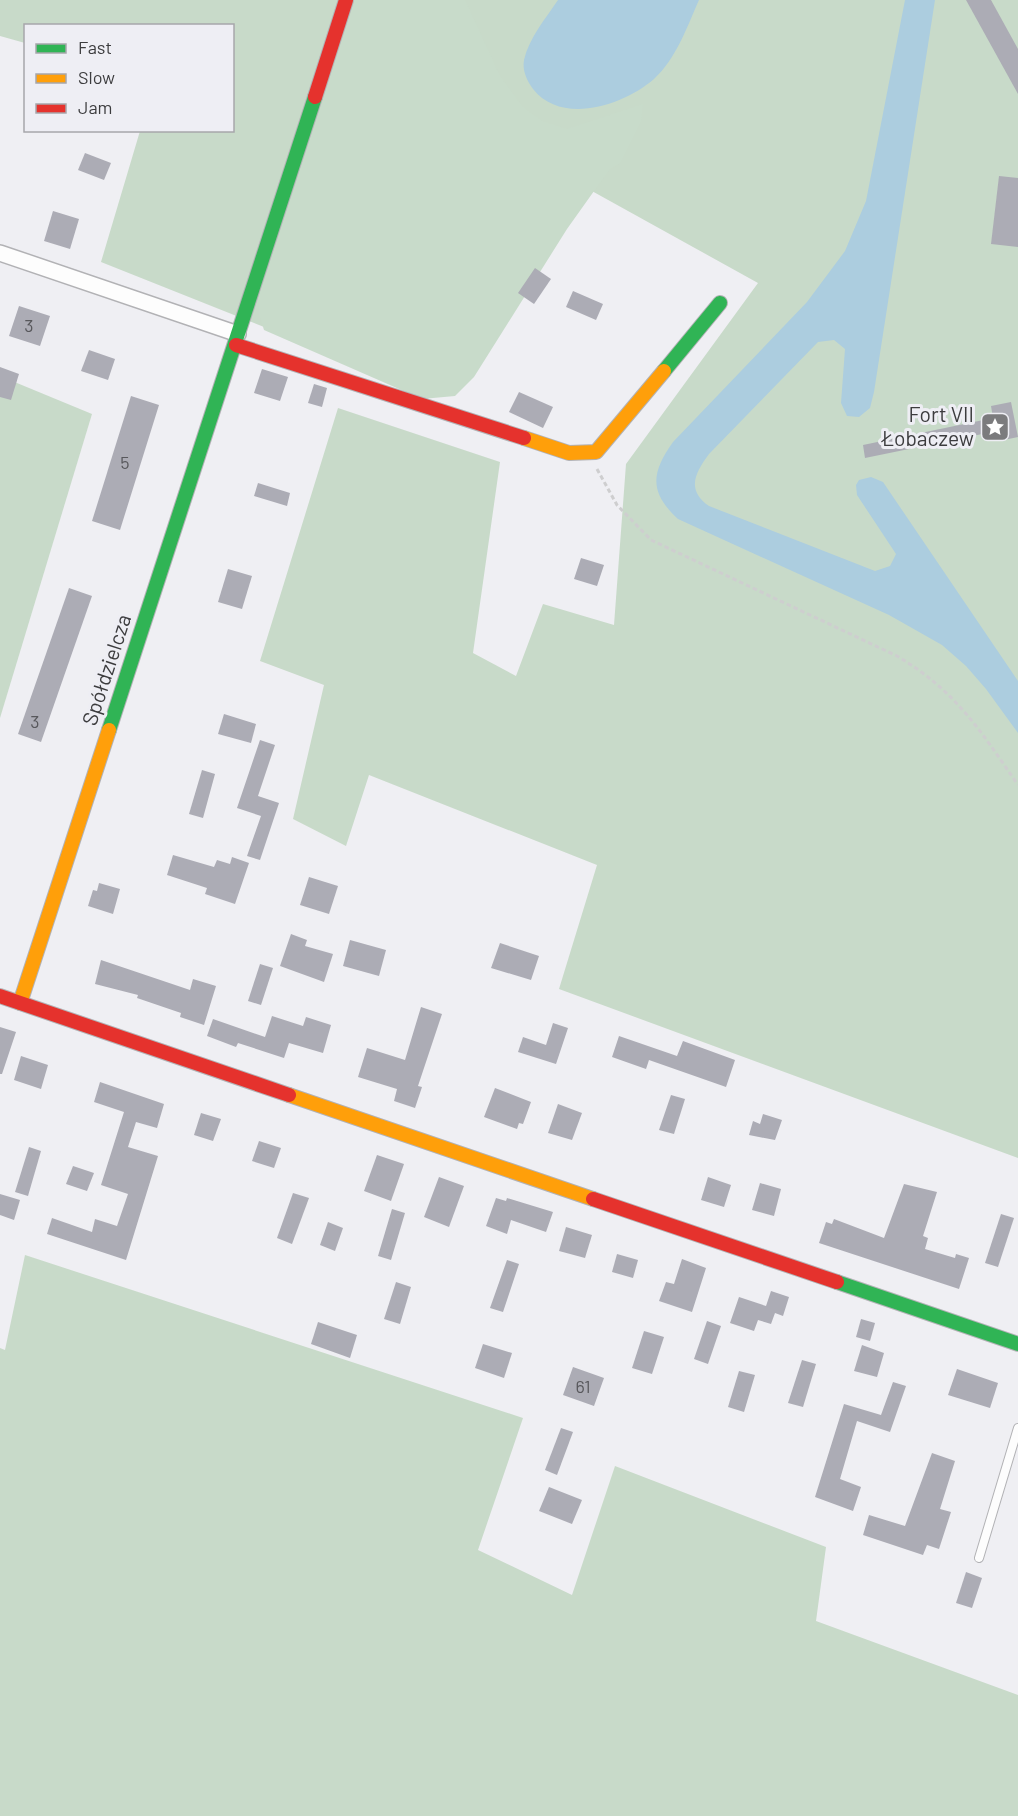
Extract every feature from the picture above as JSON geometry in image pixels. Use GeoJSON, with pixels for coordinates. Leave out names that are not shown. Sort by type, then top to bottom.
{"type":"FeatureCollection","features":[{"type":"Feature","properties":{"kind":"street","name":"Spółdzielcza"},"geometry":{"type":"LineString","coordinates":[[20,1003],[346,0]]}},
{"type":"Feature","properties":{"kind":"street"},"geometry":{"type":"LineString","coordinates":[[0,253],[236,343],[569,453],[596,452],[720,303]]}},
{"type":"Feature","properties":{"kind":"street"},"geometry":{"type":"LineString","coordinates":[[0,996],[1018,1344]]}},
{"type":"Feature","properties":{"kind":"lane"},"geometry":{"type":"LineString","coordinates":[[979,1558],[1018,1428]]}},
{"type":"Feature","properties":{"kind":"path"},"geometry":{"type":"LineString","coordinates":[[586,452],[618,505],[651,540],[897,656],[924,672],[946,689],[968,713],[1018,785]]}},
{"type":"Feature","properties":{"kind":"green space"},"geometry":{"type":"Polygon","coordinates":[[[0,0],[1018,0],[1018,1158],[559,989],[597,865],[369,775],[346,846],[293,819],[324,685],[260,661],[338,408],[500,462],[473,653],[516,676],[543,604],[614,625],[626,464],[758,283],[563,175],[422,390],[101,262],[140,132],[234,132],[234,24],[24,24],[24,43],[0,36],[0,0]]]}},
{"type":"Feature","properties":{"kind":"green space"},"geometry":{"type":"Polygon","coordinates":[[[355,0],[465,0],[500,76],[523,107],[542,121],[567,129],[643,104],[641,121],[620,163],[609,170],[567,229],[474,377],[455,396],[422,399],[264,330],[259,314],[258,278],[355,0]]]}},
{"type":"Feature","properties":{"kind":"green space"},"geometry":{"type":"Polygon","coordinates":[[[0,376],[92,414],[0,718],[0,376]]]}},
{"type":"Feature","properties":{"kind":"green space"},"geometry":{"type":"Polygon","coordinates":[[[25,1255],[523,1418],[478,1550],[572,1595],[615,1466],[826,1547],[816,1621],[1018,1695],[1018,1816],[0,1816],[0,1348],[5,1350],[25,1255]]]}},
{"type":"Feature","properties":{"kind":"water"},"geometry":{"type":"Polygon","coordinates":[[[558,0],[699,0],[675,52],[654,79],[627,97],[593,108],[576,109],[560,107],[545,100],[531,86],[524,68],[526,52],[538,28],[558,0]]]}},
{"type":"Feature","properties":{"kind":"water"},"geometry":{"type":"Polygon","coordinates":[[[905,0],[935,0],[870,408],[859,417],[847,416],[841,403],[845,349],[834,340],[818,342],[709,454],[697,475],[695,488],[697,494],[709,506],[875,571],[890,566],[896,554],[857,495],[856,485],[859,480],[871,477],[883,482],[1018,681],[1018,733],[986,689],[966,666],[942,645],[889,615],[678,519],[662,500],[656,482],[660,463],[673,442],[807,302],[845,251],[866,201],[905,0]]]}},
{"type":"Feature","properties":{"kind":"building"},"geometry":{"type":"Polygon","coordinates":[[[966,0],[991,0],[1018,49],[1018,94],[966,0]]]}},
{"type":"Feature","properties":{"kind":"building"},"geometry":{"type":"Polygon","coordinates":[[[85,153],[111,163],[104,180],[78,170],[85,153]]]}},
{"type":"Feature","properties":{"kind":"building"},"geometry":{"type":"Polygon","coordinates":[[[999,176],[1018,178],[1018,247],[991,244],[999,176]]]}},
{"type":"Feature","properties":{"kind":"building"},"geometry":{"type":"Polygon","coordinates":[[[53,211],[79,219],[70,249],[44,241],[53,211]]]}},
{"type":"Feature","properties":{"kind":"building"},"geometry":{"type":"Polygon","coordinates":[[[535,268],[551,279],[534,304],[518,293],[535,268]]]}},
{"type":"Feature","properties":{"kind":"building"},"geometry":{"type":"Polygon","coordinates":[[[573,291],[603,304],[596,320],[566,307],[573,291]]]}},
{"type":"Feature","properties":{"kind":"building"},"geometry":{"type":"Polygon","coordinates":[[[19,306],[50,316],[40,346],[9,336],[19,306]]]}},
{"type":"Feature","properties":{"kind":"building"},"geometry":{"type":"Polygon","coordinates":[[[89,350],[115,359],[108,380],[81,371],[89,350]]]}},
{"type":"Feature","properties":{"kind":"building"},"geometry":{"type":"Polygon","coordinates":[[[0,367],[19,374],[11,400],[0,397],[0,367]]]}},
{"type":"Feature","properties":{"kind":"building"},"geometry":{"type":"Polygon","coordinates":[[[262,369],[288,377],[280,401],[254,393],[262,369]]]}},
{"type":"Feature","properties":{"kind":"building"},"geometry":{"type":"Polygon","coordinates":[[[314,384],[327,388],[322,407],[308,403],[314,384]]]}},
{"type":"Feature","properties":{"kind":"building"},"geometry":{"type":"Polygon","coordinates":[[[519,392],[553,407],[543,428],[509,412],[519,392]]]}},
{"type":"Feature","properties":{"kind":"building"},"geometry":{"type":"Polygon","coordinates":[[[131,396],[159,405],[120,530],[92,521],[131,396]]]}},
{"type":"Feature","properties":{"kind":"building"},"geometry":{"type":"Polygon","coordinates":[[[1011,402],[1018,437],[999,441],[997,431],[865,458],[863,445],[993,418],[991,406],[1011,402]]]}},
{"type":"Feature","properties":{"kind":"building"},"geometry":{"type":"Polygon","coordinates":[[[258,483],[290,493],[287,506],[254,496],[258,483]]]}},
{"type":"Feature","properties":{"kind":"building"},"geometry":{"type":"Polygon","coordinates":[[[581,558],[604,565],[597,586],[574,579],[581,558]]]}},
{"type":"Feature","properties":{"kind":"building"},"geometry":{"type":"Polygon","coordinates":[[[228,569],[252,576],[242,609],[218,602],[228,569]]]}},
{"type":"Feature","properties":{"kind":"building"},"geometry":{"type":"Polygon","coordinates":[[[69,588],[92,596],[41,742],[18,734],[69,588]]]}},
{"type":"Feature","properties":{"kind":"building"},"geometry":{"type":"Polygon","coordinates":[[[224,714],[256,724],[251,743],[218,734],[224,714]]]}},
{"type":"Feature","properties":{"kind":"building"},"geometry":{"type":"Polygon","coordinates":[[[260,740],[275,745],[258,796],[279,803],[260,860],[247,856],[261,816],[237,808],[260,740]]]}},
{"type":"Feature","properties":{"kind":"building"},"geometry":{"type":"Polygon","coordinates":[[[202,770],[215,774],[203,818],[189,814],[202,770]]]}},
{"type":"Feature","properties":{"kind":"building"},"geometry":{"type":"Polygon","coordinates":[[[173,855],[214,867],[217,860],[230,864],[232,857],[249,863],[235,904],[205,894],[207,888],[167,875],[173,855]]]}},
{"type":"Feature","properties":{"kind":"building"},"geometry":{"type":"Polygon","coordinates":[[[309,877],[338,886],[329,914],[300,905],[309,877]]]}},
{"type":"Feature","properties":{"kind":"building"},"geometry":{"type":"Polygon","coordinates":[[[99,883],[120,889],[113,914],[88,906],[93,890],[97,891],[99,883]]]}},
{"type":"Feature","properties":{"kind":"building"},"geometry":{"type":"Polygon","coordinates":[[[291,934],[307,940],[305,946],[333,954],[324,982],[280,966],[291,934]]]}},
{"type":"Feature","properties":{"kind":"building"},"geometry":{"type":"Polygon","coordinates":[[[350,940],[386,950],[379,976],[343,966],[350,940]]]}},
{"type":"Feature","properties":{"kind":"building"},"geometry":{"type":"Polygon","coordinates":[[[500,943],[539,956],[531,980],[491,968],[500,943]]]}},
{"type":"Feature","properties":{"kind":"building"},"geometry":{"type":"Polygon","coordinates":[[[101,960],[190,990],[193,979],[216,986],[204,1025],[180,1017],[181,1013],[137,998],[138,995],[95,984],[101,960]]]}},
{"type":"Feature","properties":{"kind":"building"},"geometry":{"type":"Polygon","coordinates":[[[260,964],[273,968],[261,1005],[248,1001],[260,964]]]}},
{"type":"Feature","properties":{"kind":"building"},"geometry":{"type":"Polygon","coordinates":[[[421,1007],[442,1014],[418,1086],[422,1087],[415,1108],[394,1101],[397,1089],[358,1077],[367,1048],[405,1060],[421,1007]]]}},
{"type":"Feature","properties":{"kind":"building"},"geometry":{"type":"Polygon","coordinates":[[[272,1016],[303,1026],[306,1017],[331,1025],[323,1053],[289,1043],[284,1058],[238,1043],[236,1047],[207,1036],[213,1019],[265,1037],[272,1016]]]}},
{"type":"Feature","properties":{"kind":"building"},"geometry":{"type":"Polygon","coordinates":[[[553,1023],[568,1028],[556,1064],[518,1052],[523,1037],[546,1045],[553,1023]]]}},
{"type":"Feature","properties":{"kind":"building"},"geometry":{"type":"Polygon","coordinates":[[[0,1027],[16,1032],[2,1074],[0,1074],[0,1027]]]}},
{"type":"Feature","properties":{"kind":"building"},"geometry":{"type":"Polygon","coordinates":[[[619,1036],[677,1056],[683,1041],[735,1060],[726,1087],[649,1060],[646,1069],[612,1057],[619,1036]]]}},
{"type":"Feature","properties":{"kind":"building"},"geometry":{"type":"Polygon","coordinates":[[[21,1056],[48,1065],[41,1089],[14,1080],[21,1056]]]}},
{"type":"Feature","properties":{"kind":"building"},"geometry":{"type":"Polygon","coordinates":[[[100,1082],[164,1104],[157,1128],[136,1122],[128,1147],[158,1156],[126,1260],[47,1234],[52,1218],[92,1232],[95,1219],[117,1226],[128,1194],[101,1185],[124,1112],[94,1102],[100,1082]]]}},
{"type":"Feature","properties":{"kind":"building"},"geometry":{"type":"Polygon","coordinates":[[[495,1088],[531,1102],[523,1124],[519,1123],[517,1129],[484,1117],[495,1088]]]}},
{"type":"Feature","properties":{"kind":"building"},"geometry":{"type":"Polygon","coordinates":[[[671,1095],[685,1099],[674,1134],[659,1130],[671,1095]]]}},
{"type":"Feature","properties":{"kind":"building"},"geometry":{"type":"Polygon","coordinates":[[[558,1104],[582,1113],[572,1140],[548,1133],[558,1104]]]}},
{"type":"Feature","properties":{"kind":"building"},"geometry":{"type":"Polygon","coordinates":[[[201,1113],[221,1119],[213,1141],[194,1135],[201,1113]]]}},
{"type":"Feature","properties":{"kind":"building"},"geometry":{"type":"Polygon","coordinates":[[[763,1114],[782,1120],[775,1140],[749,1135],[753,1121],[760,1124],[763,1114]]]}},
{"type":"Feature","properties":{"kind":"building"},"geometry":{"type":"Polygon","coordinates":[[[259,1141],[281,1148],[274,1168],[252,1161],[259,1141]]]}},
{"type":"Feature","properties":{"kind":"building"},"geometry":{"type":"Polygon","coordinates":[[[29,1147],[41,1151],[28,1196],[15,1192],[29,1147]]]}},
{"type":"Feature","properties":{"kind":"building"},"geometry":{"type":"Polygon","coordinates":[[[377,1155],[404,1164],[391,1201],[364,1191],[377,1155]]]}},
{"type":"Feature","properties":{"kind":"building"},"geometry":{"type":"Polygon","coordinates":[[[73,1166],[94,1173],[87,1191],[66,1184],[73,1166]]]}},
{"type":"Feature","properties":{"kind":"building"},"geometry":{"type":"Polygon","coordinates":[[[439,1177],[464,1186],[449,1227],[424,1217],[439,1177]]]}},
{"type":"Feature","properties":{"kind":"building"},"geometry":{"type":"Polygon","coordinates":[[[708,1177],[731,1185],[724,1207],[701,1200],[708,1177]]]}},
{"type":"Feature","properties":{"kind":"building"},"geometry":{"type":"Polygon","coordinates":[[[760,1183],[781,1189],[774,1216],[752,1210],[760,1183]]]}},
{"type":"Feature","properties":{"kind":"building"},"geometry":{"type":"Polygon","coordinates":[[[904,1184],[937,1192],[923,1236],[928,1238],[925,1249],[955,1258],[956,1254],[969,1258],[959,1289],[819,1243],[826,1222],[832,1224],[834,1219],[884,1238],[904,1184]]]}},
{"type":"Feature","properties":{"kind":"building"},"geometry":{"type":"Polygon","coordinates":[[[293,1193],[309,1198],[292,1244],[277,1238],[293,1193]]]}},
{"type":"Feature","properties":{"kind":"building"},"geometry":{"type":"Polygon","coordinates":[[[0,1194],[20,1200],[14,1220],[0,1215],[0,1194]]]}},
{"type":"Feature","properties":{"kind":"building"},"geometry":{"type":"Polygon","coordinates":[[[496,1198],[506,1201],[507,1198],[553,1212],[546,1232],[511,1220],[507,1234],[486,1226],[496,1198]]]}},
{"type":"Feature","properties":{"kind":"building"},"geometry":{"type":"Polygon","coordinates":[[[392,1209],[405,1213],[391,1260],[378,1256],[392,1209]]]}},
{"type":"Feature","properties":{"kind":"building"},"geometry":{"type":"Polygon","coordinates":[[[1001,1214],[1014,1218],[998,1267],[985,1263],[1001,1214]]]}},
{"type":"Feature","properties":{"kind":"building"},"geometry":{"type":"Polygon","coordinates":[[[328,1222],[343,1228],[335,1251],[320,1245],[328,1222]]]}},
{"type":"Feature","properties":{"kind":"building"},"geometry":{"type":"Polygon","coordinates":[[[566,1227],[592,1235],[585,1258],[559,1251],[566,1227]]]}},
{"type":"Feature","properties":{"kind":"building"},"geometry":{"type":"Polygon","coordinates":[[[617,1254],[638,1260],[633,1278],[612,1272],[617,1254]]]}},
{"type":"Feature","properties":{"kind":"building"},"geometry":{"type":"Polygon","coordinates":[[[682,1259],[706,1268],[692,1312],[659,1301],[666,1282],[674,1284],[682,1259]]]}},
{"type":"Feature","properties":{"kind":"building"},"geometry":{"type":"Polygon","coordinates":[[[507,1260],[519,1264],[503,1312],[490,1308],[507,1260]]]}},
{"type":"Feature","properties":{"kind":"building"},"geometry":{"type":"Polygon","coordinates":[[[396,1282],[411,1287],[400,1324],[384,1319],[396,1282]]]}},
{"type":"Feature","properties":{"kind":"building"},"geometry":{"type":"Polygon","coordinates":[[[771,1291],[789,1297],[783,1316],[775,1313],[771,1324],[758,1320],[754,1331],[730,1323],[739,1297],[766,1306],[771,1291]]]}},
{"type":"Feature","properties":{"kind":"building"},"geometry":{"type":"Polygon","coordinates":[[[861,1319],[875,1323],[870,1341],[856,1337],[861,1319]]]}},
{"type":"Feature","properties":{"kind":"building"},"geometry":{"type":"Polygon","coordinates":[[[707,1321],[721,1326],[708,1364],[694,1359],[707,1321]]]}},
{"type":"Feature","properties":{"kind":"building"},"geometry":{"type":"Polygon","coordinates":[[[318,1322],[357,1335],[350,1358],[311,1344],[318,1322]]]}},
{"type":"Feature","properties":{"kind":"building"},"geometry":{"type":"Polygon","coordinates":[[[644,1331],[664,1337],[652,1374],[632,1368],[644,1331]]]}},
{"type":"Feature","properties":{"kind":"building"},"geometry":{"type":"Polygon","coordinates":[[[483,1344],[512,1353],[504,1378],[475,1368],[483,1344]]]}},
{"type":"Feature","properties":{"kind":"building"},"geometry":{"type":"Polygon","coordinates":[[[862,1345],[884,1353],[877,1377],[854,1371],[862,1345]]]}},
{"type":"Feature","properties":{"kind":"building"},"geometry":{"type":"Polygon","coordinates":[[[802,1360],[816,1364],[803,1407],[788,1403],[802,1360]]]}},
{"type":"Feature","properties":{"kind":"building"},"geometry":{"type":"Polygon","coordinates":[[[573,1367],[604,1378],[594,1406],[563,1395],[573,1367]]]}},
{"type":"Feature","properties":{"kind":"building"},"geometry":{"type":"Polygon","coordinates":[[[957,1369],[998,1383],[990,1408],[948,1395],[957,1369]]]}},
{"type":"Feature","properties":{"kind":"building"},"geometry":{"type":"Polygon","coordinates":[[[739,1371],[755,1375],[744,1412],[728,1407],[739,1371]]]}},
{"type":"Feature","properties":{"kind":"building"},"geometry":{"type":"Polygon","coordinates":[[[893,1382],[906,1386],[890,1432],[857,1421],[840,1479],[861,1487],[853,1511],[815,1497],[844,1404],[881,1415],[893,1382]]]}},
{"type":"Feature","properties":{"kind":"building"},"geometry":{"type":"Polygon","coordinates":[[[561,1428],[573,1432],[557,1475],[545,1470],[561,1428]]]}},
{"type":"Feature","properties":{"kind":"building"},"geometry":{"type":"Polygon","coordinates":[[[932,1453],[955,1461],[940,1509],[951,1512],[939,1549],[927,1545],[923,1555],[863,1535],[869,1515],[905,1526],[932,1453]]]}},
{"type":"Feature","properties":{"kind":"building"},"geometry":{"type":"Polygon","coordinates":[[[549,1487],[582,1500],[572,1524],[539,1511],[549,1487]]]}},
{"type":"Feature","properties":{"kind":"building"},"geometry":{"type":"Polygon","coordinates":[[[966,1572],[982,1578],[972,1608],[956,1603],[966,1572]]]}},
{"type":"Feature","properties":{"kind":"traffic: fast"},"geometry":{"type":"LineString","coordinates":[[109,730],[315,97]]}},
{"type":"Feature","properties":{"kind":"traffic: fast"},"geometry":{"type":"LineString","coordinates":[[664,371],[720,303]]}},
{"type":"Feature","properties":{"kind":"traffic: fast"},"geometry":{"type":"LineString","coordinates":[[837,1282],[1018,1344]]}},
{"type":"Feature","properties":{"kind":"traffic: slow"},"geometry":{"type":"LineString","coordinates":[[524,438],[569,453],[596,452],[664,371]]}},
{"type":"Feature","properties":{"kind":"traffic: slow"},"geometry":{"type":"LineString","coordinates":[[20,1003],[109,730]]}},
{"type":"Feature","properties":{"kind":"traffic: slow"},"geometry":{"type":"LineString","coordinates":[[289,1095],[593,1199]]}},
{"type":"Feature","properties":{"kind":"traffic: jam"},"geometry":{"type":"LineString","coordinates":[[315,97],[346,0]]}},
{"type":"Feature","properties":{"kind":"traffic: jam"},"geometry":{"type":"LineString","coordinates":[[236,345],[524,438]]}},
{"type":"Feature","properties":{"kind":"traffic: jam"},"geometry":{"type":"LineString","coordinates":[[0,996],[289,1095]]}},
{"type":"Feature","properties":{"kind":"traffic: jam"},"geometry":{"type":"LineString","coordinates":[[593,1199],[837,1282]]}},
{"type":"Feature","properties":{"kind":"place","name":"Fort VII Łobaczew"},"geometry":{"type":"Point","coordinates":[995,427]}}]}
